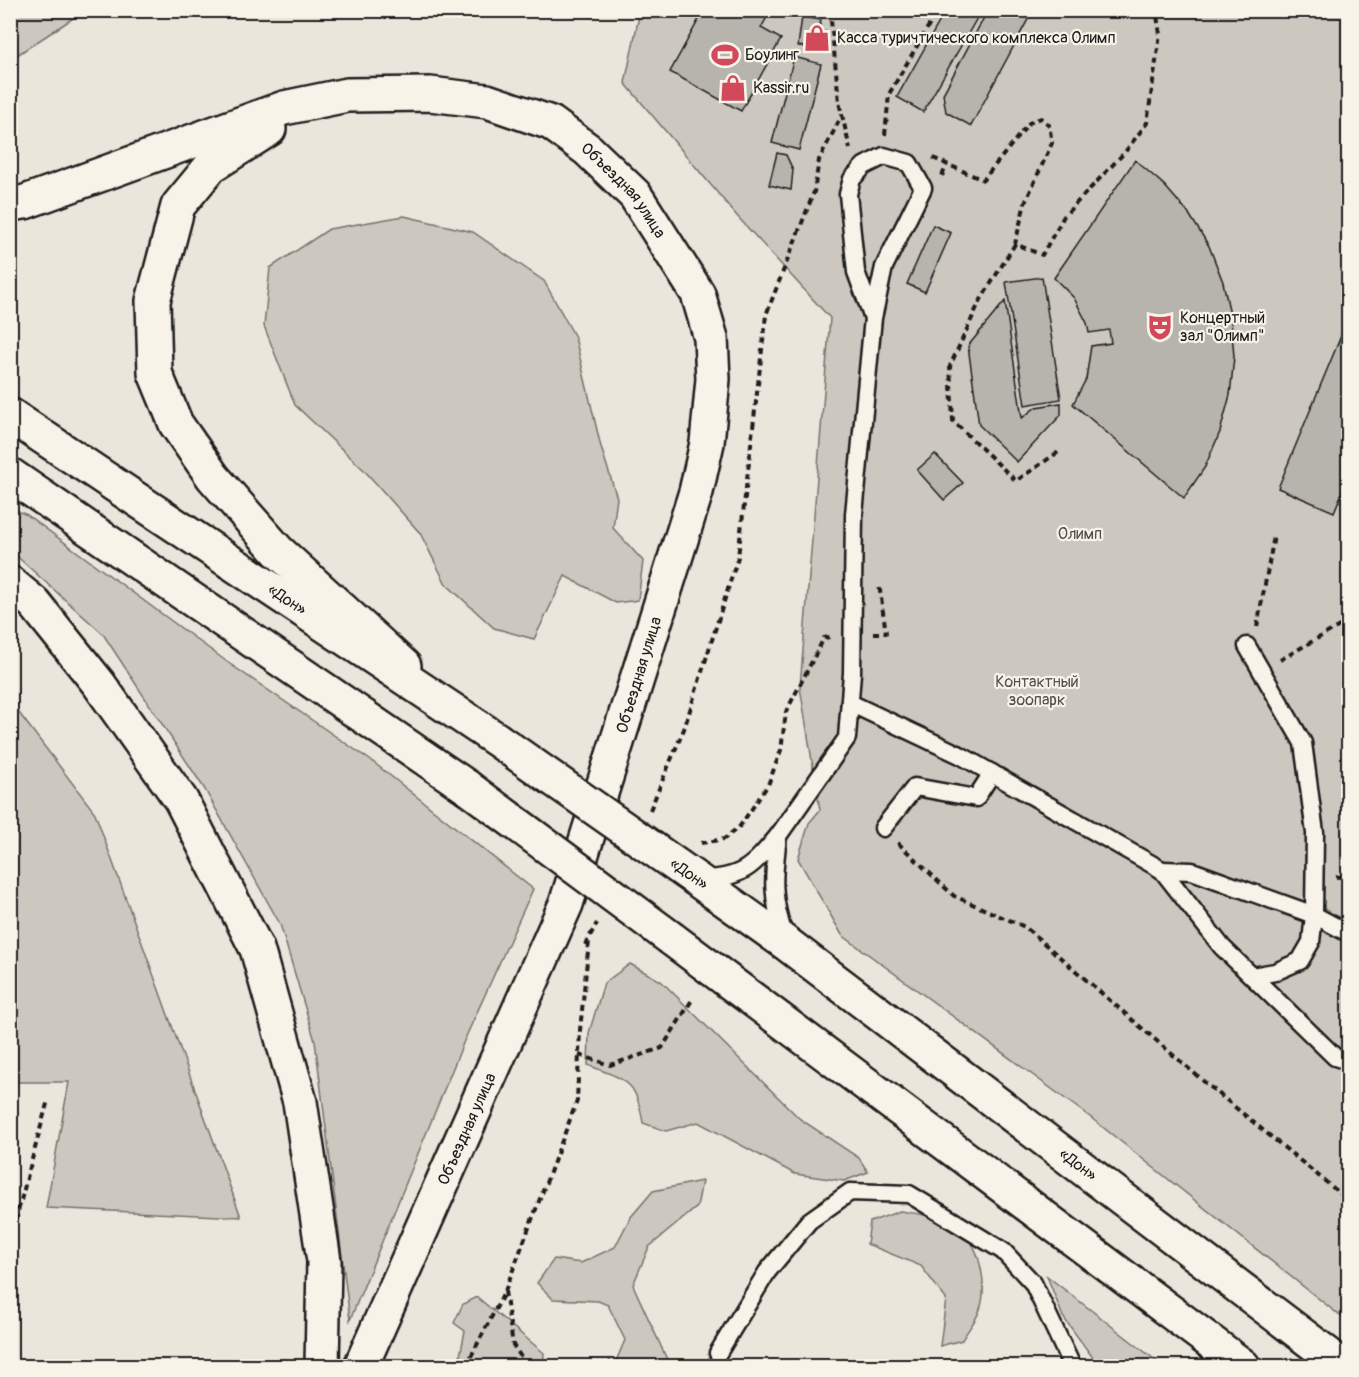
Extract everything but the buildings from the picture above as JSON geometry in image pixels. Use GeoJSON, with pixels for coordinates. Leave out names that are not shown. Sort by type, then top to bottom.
{"type":"FeatureCollection","features":[{"type":"Feature","properties":{"kind":"main road"},"geometry":{"type":"LineString","coordinates":[[10,204],[25,202],[284,108],[347,95],[430,94]]}},
{"type":"Feature","properties":{"kind":"main road"},"geometry":{"type":"LineString","coordinates":[[430,94],[356,101],[310,111],[261,133],[211,166],[178,206],[164,251],[153,301],[155,373],[176,424],[213,477],[270,542],[447,706]]}},
{"type":"Feature","properties":{"kind":"main road","name":"Объездная улица"},"geometry":{"type":"LineString","coordinates":[[361,1366],[566,904],[696,492],[707,443],[713,379],[711,338],[698,294],[635,195],[588,150],[551,123],[487,101],[430,94]]}},
{"type":"Feature","properties":{"kind":"main road","name":"«Дон»"},"geometry":{"type":"LineString","coordinates":[[10,415],[496,739],[696,879],[787,944],[1343,1366]]}},
{"type":"Feature","properties":{"kind":"main road"},"geometry":{"type":"LineString","coordinates":[[10,475],[467,787],[1243,1366]]}},
{"type":"Feature","properties":{"kind":"main road"},"geometry":{"type":"LineString","coordinates":[[10,583],[34,603],[70,648],[181,800],[257,949],[300,1102],[324,1261],[322,1366]]}},
{"type":"Feature","properties":{"kind":"lane"},"geometry":{"type":"LineString","coordinates":[[696,879],[723,879],[737,875],[755,863],[778,836],[847,738],[850,703],[854,514],[873,318],[884,267],[923,188],[909,163],[884,156],[864,166],[852,179],[848,194],[856,272],[873,318]]}},
{"type":"Feature","properties":{"kind":"lane"},"geometry":{"type":"LineString","coordinates":[[1250,650],[1303,743],[1315,833],[1314,915],[1311,942],[1300,961],[1275,972],[1252,976]]}},
{"type":"Feature","properties":{"kind":"lane"},"geometry":{"type":"LineString","coordinates":[[850,703],[992,773],[1162,870],[1222,947],[1335,1057],[1348,1061]]}},
{"type":"Feature","properties":{"kind":"lane"},"geometry":{"type":"LineString","coordinates":[[883,828],[915,787],[976,798],[992,773]]}},
{"type":"Feature","properties":{"kind":"lane"},"geometry":{"type":"LineString","coordinates":[[778,836],[773,880],[775,909],[787,944]]}},
{"type":"Feature","properties":{"kind":"lane"},"geometry":{"type":"LineString","coordinates":[[1162,870],[1192,871],[1314,915],[1348,933]]}},
{"type":"Feature","properties":{"kind":"lane"},"geometry":{"type":"LineString","coordinates":[[718,1353],[767,1272],[809,1221],[850,1192],[885,1193],[909,1194],[1003,1251],[1034,1283],[1072,1366]]}},
{"type":"Feature","properties":{"kind":"path"},"geometry":{"type":"LineString","coordinates":[[830,10],[842,115],[849,147],[864,166]]}},
{"type":"Feature","properties":{"kind":"path"},"geometry":{"type":"LineString","coordinates":[[1015,244],[1042,255],[1064,216],[1125,152],[1147,123],[1160,34],[1156,10]]}},
{"type":"Feature","properties":{"kind":"path"},"geometry":{"type":"LineString","coordinates":[[885,136],[889,94],[936,11]]}},
{"type":"Feature","properties":{"kind":"path"},"geometry":{"type":"LineString","coordinates":[[766,315],[814,192],[819,160],[842,115]]}},
{"type":"Feature","properties":{"kind":"path"},"geometry":{"type":"LineString","coordinates":[[926,155],[983,180],[1029,123],[1041,118],[1050,125],[1052,142],[1025,203],[1015,244],[979,303],[950,366],[953,421],[1016,481],[1060,451]]}},
{"type":"Feature","properties":{"kind":"path"},"geometry":{"type":"LineString","coordinates":[[876,138],[885,136],[895,140]]}},
{"type":"Feature","properties":{"kind":"path"},"geometry":{"type":"LineString","coordinates":[[849,147],[858,144]]}},
{"type":"Feature","properties":{"kind":"path"},"geometry":{"type":"LineString","coordinates":[[1250,650],[1274,536]]}},
{"type":"Feature","properties":{"kind":"path"},"geometry":{"type":"LineString","coordinates":[[1261,670],[1348,621]]}},
{"type":"Feature","properties":{"kind":"path"},"geometry":{"type":"LineString","coordinates":[[883,828],[954,896],[1025,927],[1202,1080],[1348,1200]]}},
{"type":"Feature","properties":{"kind":"path"},"geometry":{"type":"LineString","coordinates":[[466,1366],[505,1291],[577,1101],[590,938]]}},
{"type":"Feature","properties":{"kind":"path"},"geometry":{"type":"LineString","coordinates":[[579,1056],[610,1065],[662,1048],[693,1000]]}},
{"type":"Feature","properties":{"kind":"path"},"geometry":{"type":"LineString","coordinates":[[10,1241],[48,1100]]}},
{"type":"Feature","properties":{"kind":"path"},"geometry":{"type":"LineString","coordinates":[[505,1291],[513,1345],[527,1366]]}},
{"type":"Feature","properties":{"kind":"path"},"geometry":{"type":"LineString","coordinates":[[609,1366],[611,1361]]}},
{"type":"Feature","properties":{"kind":"green space"},"geometry":{"type":"Polygon","coordinates":[[[11,10],[84,10],[84,11],[11,59],[11,10]]]}},
{"type":"Feature","properties":{"kind":"green space","name":"Олимп"},"geometry":{"type":"Polygon","coordinates":[[[640,11],[1348,11],[1348,1322],[1090,1117],[842,935],[798,859],[809,823],[820,810],[800,687],[830,318],[737,216],[625,83],[640,11]]]}},
{"type":"Feature","properties":{"kind":"green space"},"geometry":{"type":"Polygon","coordinates":[[[404,216],[473,232],[544,281],[575,337],[601,447],[617,498],[613,528],[643,561],[638,600],[616,603],[565,576],[534,639],[494,628],[446,584],[420,533],[364,470],[295,405],[264,326],[270,268],[329,229],[404,216]]]}},
{"type":"Feature","properties":{"kind":"green space"},"geometry":{"type":"Polygon","coordinates":[[[11,508],[27,515],[230,664],[373,762],[533,889],[464,1041],[350,1320],[315,1041],[280,924],[204,788],[103,634],[11,551],[11,508]]]}},
{"type":"Feature","properties":{"kind":"green space"},"geometry":{"type":"Polygon","coordinates":[[[10,701],[95,813],[241,1217],[46,1208],[69,1082],[11,1082],[10,701]]]}},
{"type":"Feature","properties":{"kind":"green space"},"geometry":{"type":"Polygon","coordinates":[[[630,964],[661,981],[800,1119],[859,1158],[868,1172],[844,1181],[795,1174],[698,1122],[666,1131],[643,1123],[633,1089],[612,1074],[588,1065],[589,1033],[604,983],[630,964]]]}},
{"type":"Feature","properties":{"kind":"green space"},"geometry":{"type":"Polygon","coordinates":[[[702,1181],[697,1207],[649,1247],[633,1285],[670,1366],[614,1366],[625,1340],[608,1305],[598,1301],[553,1299],[537,1283],[554,1259],[581,1263],[615,1247],[630,1218],[653,1191],[702,1181]]]}},
{"type":"Feature","properties":{"kind":"green space"},"geometry":{"type":"Polygon","coordinates":[[[900,1211],[930,1216],[952,1223],[966,1234],[977,1254],[983,1278],[982,1302],[977,1316],[962,1340],[940,1346],[946,1299],[921,1266],[867,1244],[870,1222],[900,1211]]]}},
{"type":"Feature","properties":{"kind":"green space"},"geometry":{"type":"Polygon","coordinates":[[[1047,1276],[1163,1366],[1099,1366],[1063,1317],[1047,1276]]]}},
{"type":"Feature","properties":{"kind":"green space"},"geometry":{"type":"Polygon","coordinates":[[[477,1297],[544,1353],[543,1366],[446,1366],[460,1356],[465,1331],[454,1323],[463,1304],[477,1297]]]}},
{"type":"Feature","properties":{"kind":"place","name":"Касса туричтического комплекса Олимп"},"geometry":{"type":"Point","coordinates":[817,38]}},
{"type":"Feature","properties":{"kind":"place","name":"Боулинг"},"geometry":{"type":"Point","coordinates":[725,55]}},
{"type":"Feature","properties":{"kind":"place","name":"Kassir.ru"},"geometry":{"type":"Point","coordinates":[733,88]}},
{"type":"Feature","properties":{"kind":"place","name":"Концертный зал \"Олимп\""},"geometry":{"type":"Point","coordinates":[1160,327]}},
{"type":"Feature","properties":{"kind":"park label","name":"Контактный зоопарк"},"geometry":{"type":"Point","coordinates":[1037,691]}}]}
